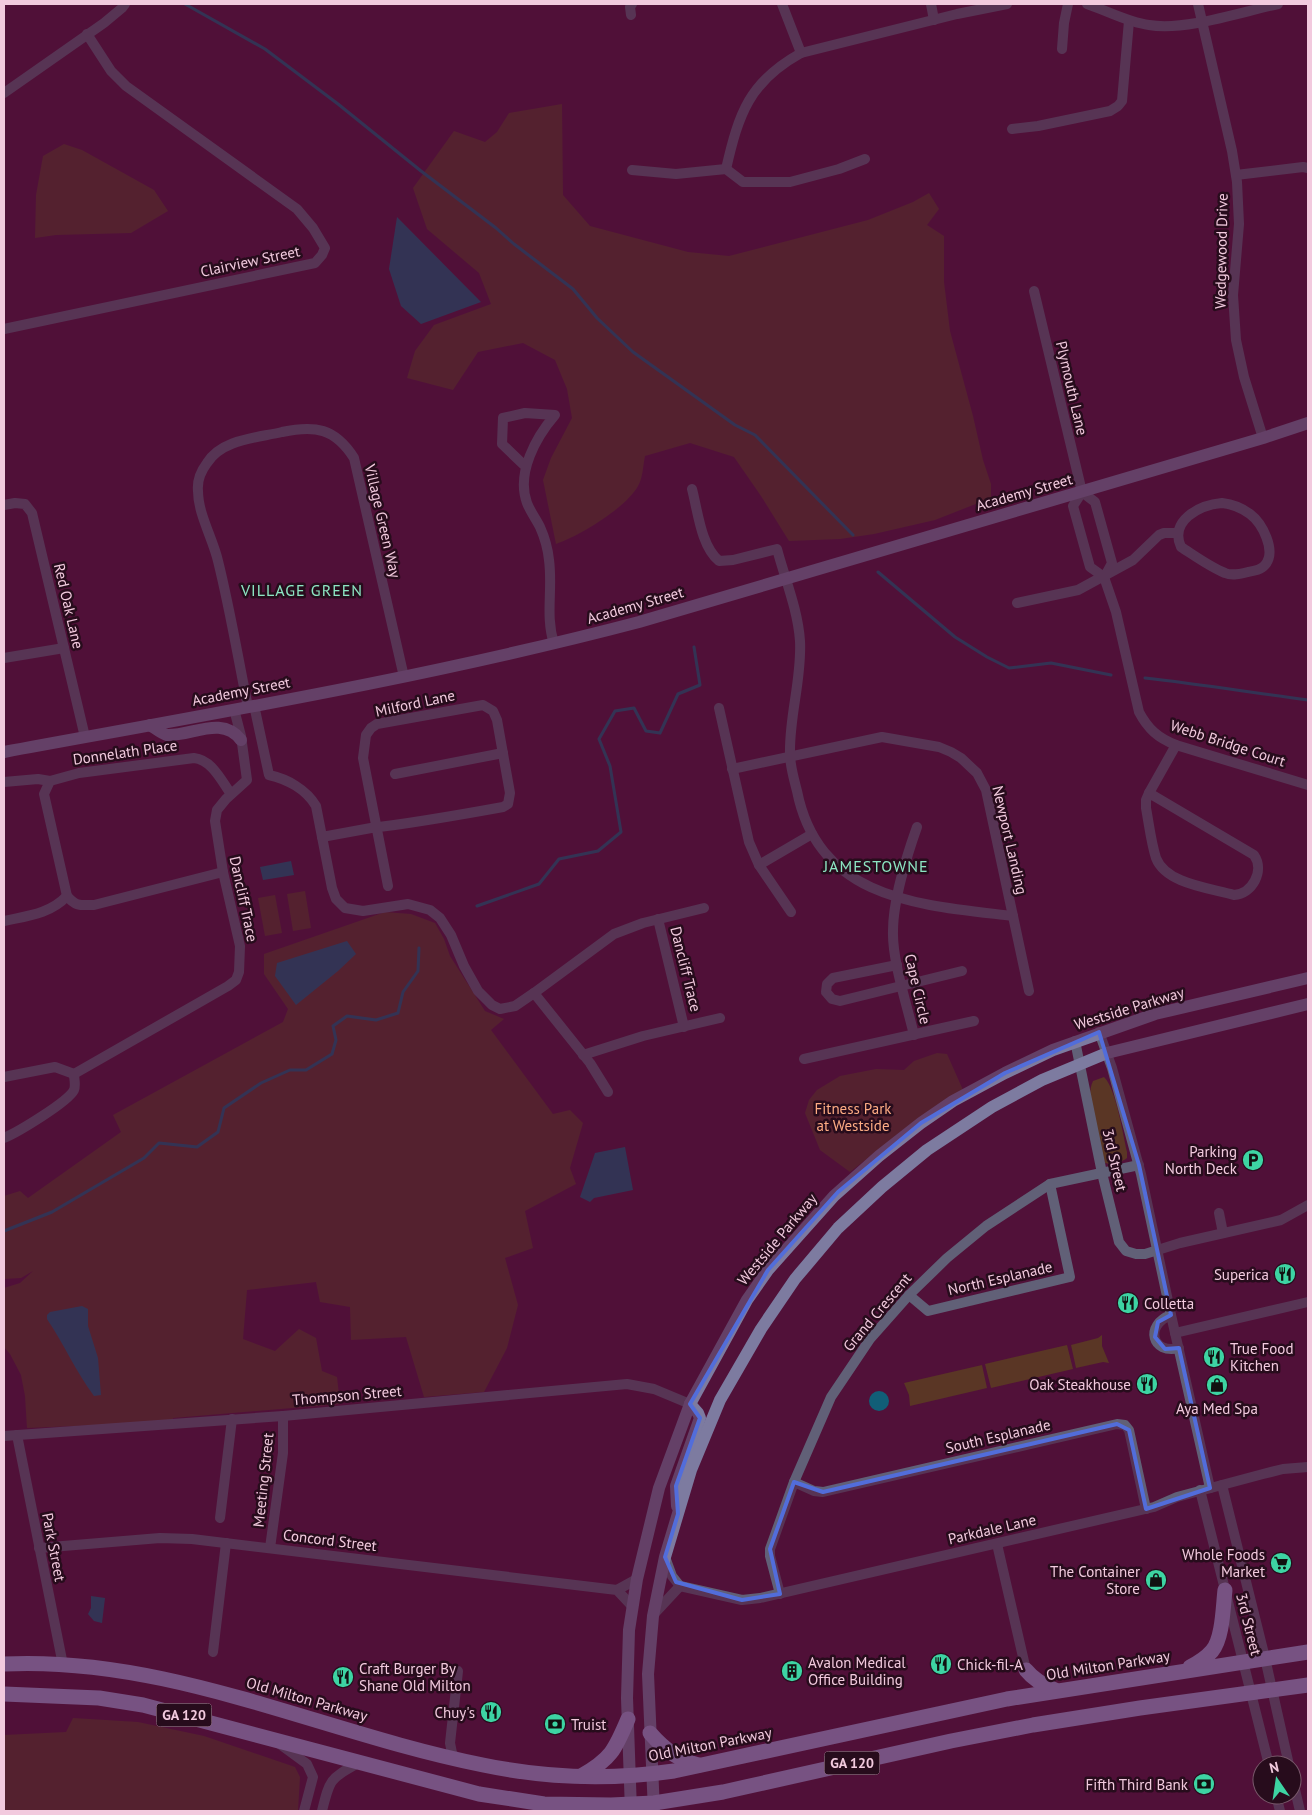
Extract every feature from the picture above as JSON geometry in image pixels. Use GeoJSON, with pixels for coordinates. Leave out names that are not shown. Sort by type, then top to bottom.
{"type":"FeatureCollection","features":[{"type":"Feature","properties":{"kind":"highway"},"geometry":{"type":"LineString","coordinates":[[1185,1670],[1200,1661],[1216,1646],[1221,1627],[1225,1590]]}},
{"type":"Feature","properties":{"kind":"highway","name":"Old Milton Parkway"},"geometry":{"type":"LineString","coordinates":[[4,1664],[63,1664],[111,1669],[162,1678],[457,1760],[511,1770],[581,1776],[652,1774],[703,1765],[1055,1690],[1308,1652]]}},
{"type":"Feature","properties":{"kind":"highway"},"geometry":{"type":"LineString","coordinates":[[1007,1699],[1020,1685],[1026,1670],[1038,1682],[1055,1690]]}},
{"type":"Feature","properties":{"kind":"highway","name":"GA 120"},"geometry":{"type":"LineString","coordinates":[[4,1694],[58,1695],[134,1703],[360,1762],[447,1787],[500,1798],[537,1803],[585,1808],[631,1808],[654,1807],[1005,1730],[1249,1685],[1270,1682],[1308,1684]]}},
{"type":"Feature","properties":{"kind":"highway"},"geometry":{"type":"LineString","coordinates":[[581,1776],[604,1762],[611,1753],[628,1719]]}},
{"type":"Feature","properties":{"kind":"highway"},"geometry":{"type":"LineString","coordinates":[[650,1733],[674,1755],[703,1765]]}},
{"type":"Feature","properties":{"kind":"highway"},"geometry":{"type":"LineString","coordinates":[[679,1811],[690,1798]]}},
{"type":"Feature","properties":{"kind":"main road","name":"Academy Street"},"geometry":{"type":"LineString","coordinates":[[4,752],[404,677],[554,644],[639,622],[1082,492],[1308,423]]}},
{"type":"Feature","properties":{"kind":"main road"},"geometry":{"type":"LineString","coordinates":[[150,725],[166,735],[221,728],[230,730],[241,740]]}},
{"type":"Feature","properties":{"kind":"main road","name":"Westside Parkway"},"geometry":{"type":"LineString","coordinates":[[631,1808],[628,1657],[632,1606],[659,1488],[690,1404],[748,1300],[768,1270],[838,1192],[879,1156],[953,1101],[1013,1069],[1099,1032],[1155,1014],[1308,978]]}},
{"type":"Feature","properties":{"kind":"main road"},"geometry":{"type":"LineString","coordinates":[[654,1807],[648,1674],[653,1616],[665,1557],[691,1470],[720,1400],[761,1329],[795,1278],[838,1228],[882,1187],[935,1144],[992,1106],[1042,1080],[1107,1053],[1308,1004]]}},
{"type":"Feature","properties":{"kind":"main road"},"geometry":{"type":"LineString","coordinates":[[678,1514],[676,1486],[700,1418],[690,1404]]}},
{"type":"Feature","properties":{"kind":"street"},"geometry":{"type":"LineString","coordinates":[[4,93],[104,23],[125,4]]}},
{"type":"Feature","properties":{"kind":"street"},"geometry":{"type":"LineString","coordinates":[[782,4],[801,53]]}},
{"type":"Feature","properties":{"kind":"street"},"geometry":{"type":"LineString","coordinates":[[930,4],[934,20]]}},
{"type":"Feature","properties":{"kind":"street"},"geometry":{"type":"LineString","coordinates":[[726,169],[744,107],[755,90],[785,62],[801,53],[1007,4]]}},
{"type":"Feature","properties":{"kind":"street"},"geometry":{"type":"LineString","coordinates":[[1062,49],[1068,4]]}},
{"type":"Feature","properties":{"kind":"street"},"geometry":{"type":"LineString","coordinates":[[1087,4],[1129,21],[1166,27],[1184,25],[1278,4]]}},
{"type":"Feature","properties":{"kind":"street","name":"Wedgewood Drive"},"geometry":{"type":"LineString","coordinates":[[1198,4],[1236,176],[1239,224],[1233,295],[1236,340],[1244,377],[1263,438]]}},
{"type":"Feature","properties":{"kind":"street"},"geometry":{"type":"LineString","coordinates":[[1012,129],[1038,126],[1110,111],[1126,104],[1129,21]]}},
{"type":"Feature","properties":{"kind":"street","name":"Clairview Street"},"geometry":{"type":"LineString","coordinates":[[4,329],[315,263],[322,255],[324,248],[313,228],[297,209],[126,86],[111,71],[87,34]]}},
{"type":"Feature","properties":{"kind":"street"},"geometry":{"type":"LineString","coordinates":[[632,170],[676,174],[726,169],[743,182],[790,182],[865,160]]}},
{"type":"Feature","properties":{"kind":"street"},"geometry":{"type":"LineString","coordinates":[[1236,176],[1303,167],[1308,168]]}},
{"type":"Feature","properties":{"kind":"street","name":"Plymouth Lane"},"geometry":{"type":"LineString","coordinates":[[1034,291],[1082,492]]}},
{"type":"Feature","properties":{"kind":"street"},"geometry":{"type":"LineString","coordinates":[[526,467],[502,444],[503,418],[525,413],[555,415],[543,429],[526,467],[524,487],[527,503],[541,529],[549,558],[551,578],[548,620],[554,644]]}},
{"type":"Feature","properties":{"kind":"street","name":"Village Green Way"},"geometry":{"type":"LineString","coordinates":[[251,706],[218,560],[199,502],[198,482],[207,461],[224,447],[299,428],[315,428],[331,433],[345,444],[354,458],[404,677]]}},
{"type":"Feature","properties":{"kind":"street"},"geometry":{"type":"LineString","coordinates":[[692,489],[706,544],[711,554],[719,561],[733,560],[778,549],[798,623],[800,641],[800,660],[790,727],[790,756],[800,805],[812,834],[828,858],[848,876],[871,889],[898,898],[963,910],[1013,916]]}},
{"type":"Feature","properties":{"kind":"street"},"geometry":{"type":"LineString","coordinates":[[1082,492],[1095,502],[1112,562],[1104,577]]}},
{"type":"Feature","properties":{"kind":"street","name":"Webb Bridge Court"},"geometry":{"type":"LineString","coordinates":[[1082,492],[1073,506],[1090,566],[1104,577],[1116,612],[1139,712],[1145,723],[1163,740],[1176,745],[1308,785]]}},
{"type":"Feature","properties":{"kind":"street","name":"Red Oak Lane"},"geometry":{"type":"LineString","coordinates":[[4,505],[24,504],[32,513],[85,737]]}},
{"type":"Feature","properties":{"kind":"street"},"geometry":{"type":"LineString","coordinates":[[1212,504],[1231,504],[1250,513],[1259,522],[1269,548],[1269,558],[1265,565],[1258,570],[1226,574],[1182,547],[1178,533],[1182,521],[1191,513],[1212,504]]}},
{"type":"Feature","properties":{"kind":"street"},"geometry":{"type":"LineString","coordinates":[[1017,603],[1078,590],[1133,560],[1159,535],[1178,533]]}},
{"type":"Feature","properties":{"kind":"street"},"geometry":{"type":"LineString","coordinates":[[4,658],[64,648]]}},
{"type":"Feature","properties":{"kind":"street","name":"Milford Lane"},"geometry":{"type":"LineString","coordinates":[[322,837],[376,828],[503,807],[508,804],[510,798],[503,753],[497,720],[493,711],[483,705],[378,724],[366,734],[363,758],[376,828],[388,886]]}},
{"type":"Feature","properties":{"kind":"street","name":"Dancliff Trace"},"geometry":{"type":"LineString","coordinates":[[251,706],[269,775],[284,778],[312,799],[316,806],[332,888],[336,899],[346,908],[363,911],[408,904],[430,910],[440,918],[451,935],[469,977],[478,991],[492,1005],[500,1009],[515,1006],[614,934],[658,919],[704,908]]}},
{"type":"Feature","properties":{"kind":"street"},"geometry":{"type":"LineString","coordinates":[[719,708],[748,842],[759,865],[791,912]]}},
{"type":"Feature","properties":{"kind":"street","name":"Dancliff Trace"},"geometry":{"type":"LineString","coordinates":[[74,1074],[236,980],[241,960],[240,946],[223,872],[215,821],[217,810],[247,780],[234,709]]}},
{"type":"Feature","properties":{"kind":"street","name":"Newport Landing"},"geometry":{"type":"LineString","coordinates":[[732,770],[882,737],[939,747],[961,758],[977,773],[986,790],[1029,991]]}},
{"type":"Feature","properties":{"kind":"street"},"geometry":{"type":"LineString","coordinates":[[1149,793],[1254,855],[1260,869],[1248,890],[1234,895],[1177,880],[1164,872],[1157,859],[1146,800],[1149,793],[1176,745]]}},
{"type":"Feature","properties":{"kind":"street"},"geometry":{"type":"LineString","coordinates":[[394,774],[503,753]]}},
{"type":"Feature","properties":{"kind":"street","name":"Donnelath Place"},"geometry":{"type":"LineString","coordinates":[[50,782],[79,773],[201,758],[209,763],[231,794]]}},
{"type":"Feature","properties":{"kind":"street"},"geometry":{"type":"LineString","coordinates":[[4,782],[38,778],[50,782],[44,794],[67,896],[72,903],[94,905],[223,872]]}},
{"type":"Feature","properties":{"kind":"street","name":"Cape Circle"},"geometry":{"type":"LineString","coordinates":[[804,1058],[914,1035],[897,965],[892,932],[910,845],[917,827]]}},
{"type":"Feature","properties":{"kind":"street"},"geometry":{"type":"LineString","coordinates":[[759,865],[812,834]]}},
{"type":"Feature","properties":{"kind":"street"},"geometry":{"type":"LineString","coordinates":[[4,921],[54,908],[67,896]]}},
{"type":"Feature","properties":{"kind":"street","name":"Dancliff Trace"},"geometry":{"type":"LineString","coordinates":[[658,919],[684,1027]]}},
{"type":"Feature","properties":{"kind":"street"},"geometry":{"type":"LineString","coordinates":[[897,965],[833,978],[828,984],[826,992],[832,999],[840,1001],[962,971]]}},
{"type":"Feature","properties":{"kind":"street"},"geometry":{"type":"LineString","coordinates":[[534,993],[583,1055],[608,1092]]}},
{"type":"Feature","properties":{"kind":"street","name":"Dancliff Trace"},"geometry":{"type":"LineString","coordinates":[[583,1055],[643,1036],[720,1018]]}},
{"type":"Feature","properties":{"kind":"street"},"geometry":{"type":"LineString","coordinates":[[914,1035],[974,1021]]}},
{"type":"Feature","properties":{"kind":"street","name":"3rd Street"},"geometry":{"type":"LineString","coordinates":[[1099,1032],[1107,1053],[1139,1164],[1210,1488]]}},
{"type":"Feature","properties":{"kind":"street","name":"3rd Street"},"geometry":{"type":"LineString","coordinates":[[1075,1041],[1102,1173],[1122,1247],[1126,1251],[1136,1254],[1145,1254],[1158,1250]]}},
{"type":"Feature","properties":{"kind":"street"},"geometry":{"type":"LineString","coordinates":[[4,1077],[55,1067],[74,1074],[75,1086],[70,1095],[27,1127],[4,1138]]}},
{"type":"Feature","properties":{"kind":"street","name":"Grand Crescent"},"geometry":{"type":"LineString","coordinates":[[780,1594],[770,1556],[770,1549],[794,1482],[831,1397],[870,1339],[909,1295],[947,1258],[986,1226],[1050,1184],[1139,1164]]}},
{"type":"Feature","properties":{"kind":"street","name":"North Esplanade"},"geometry":{"type":"LineString","coordinates":[[909,1295],[928,1311],[1070,1277],[1050,1184]]}},
{"type":"Feature","properties":{"kind":"street"},"geometry":{"type":"LineString","coordinates":[[1158,1250],[1180,1242],[1280,1220],[1308,1205]]}},
{"type":"Feature","properties":{"kind":"street"},"geometry":{"type":"LineString","coordinates":[[1219,1213],[1223,1233]]}},
{"type":"Feature","properties":{"kind":"street"},"geometry":{"type":"LineString","coordinates":[[1175,1333],[1308,1302]]}},
{"type":"Feature","properties":{"kind":"street"},"geometry":{"type":"LineString","coordinates":[[1171,1315],[1158,1322],[1154,1337],[1166,1349],[1179,1348]]}},
{"type":"Feature","properties":{"kind":"street","name":"Thompson Street"},"geometry":{"type":"LineString","coordinates":[[4,1436],[283,1416],[627,1384],[654,1389],[690,1404]]}},
{"type":"Feature","properties":{"kind":"street","name":"Meeting Street"},"geometry":{"type":"LineString","coordinates":[[270,1548],[283,1453],[283,1416]]}},
{"type":"Feature","properties":{"kind":"street"},"geometry":{"type":"LineString","coordinates":[[220,1518],[232,1420]]}},
{"type":"Feature","properties":{"kind":"street","name":"South Esplanade"},"geometry":{"type":"LineString","coordinates":[[794,1482],[814,1491],[823,1492],[1117,1424],[1125,1425],[1128,1430],[1146,1509]]}},
{"type":"Feature","properties":{"kind":"street","name":"Park Street"},"geometry":{"type":"LineString","coordinates":[[17,1435],[63,1664]]}},
{"type":"Feature","properties":{"kind":"street","name":"Parkdale Lane"},"geometry":{"type":"LineString","coordinates":[[680,1586],[742,1600],[760,1598],[1146,1509],[1200,1490],[1283,1469],[1308,1467]]}},
{"type":"Feature","properties":{"kind":"street","name":"3rd Street"},"geometry":{"type":"LineString","coordinates":[[1222,1485],[1287,1755]]}},
{"type":"Feature","properties":{"kind":"street","name":"3rd Street"},"geometry":{"type":"LineString","coordinates":[[1200,1490],[1266,1755]]}},
{"type":"Feature","properties":{"kind":"street","name":"Concord Street"},"geometry":{"type":"LineString","coordinates":[[39,1548],[160,1538],[192,1539],[617,1590]]}},
{"type":"Feature","properties":{"kind":"street"},"geometry":{"type":"LineString","coordinates":[[213,1652],[226,1543]]}},
{"type":"Feature","properties":{"kind":"street"},"geometry":{"type":"LineString","coordinates":[[997,1544],[1026,1670]]}},
{"type":"Feature","properties":{"kind":"street"},"geometry":{"type":"LineString","coordinates":[[653,1616],[680,1586],[672,1576],[665,1557]]}},
{"type":"Feature","properties":{"kind":"street"},"geometry":{"type":"LineString","coordinates":[[632,1606],[617,1590],[637,1579]]}},
{"type":"Feature","properties":{"kind":"street"},"geometry":{"type":"LineString","coordinates":[[457,1760],[452,1753],[450,1743],[458,1671]]}},
{"type":"Feature","properties":{"kind":"street"},"geometry":{"type":"LineString","coordinates":[[272,1739],[307,1764],[313,1777],[304,1811]]}},
{"type":"Feature","properties":{"kind":"street"},"geometry":{"type":"LineString","coordinates":[[431,1752],[450,1743]]}},
{"type":"Feature","properties":{"kind":"street"},"geometry":{"type":"LineString","coordinates":[[322,1811],[327,1788],[335,1776],[360,1762]]}},
{"type":"Feature","properties":{"kind":"highlighted area"},"geometry":{"type":"Polygon","coordinates":[[[1099,1032],[1139,1165],[1171,1315],[1158,1322],[1155,1337],[1165,1349],[1179,1348],[1210,1488],[1146,1509],[1129,1430],[1117,1424],[823,1492],[794,1482],[770,1549],[780,1594],[742,1600],[676,1582],[665,1557],[678,1514],[676,1486],[700,1418],[690,1404],[768,1270],[838,1192],[921,1123],[1005,1073],[1099,1032]]]}},
{"type":"Feature","properties":{"kind":"green space"},"geometry":{"type":"Polygon","coordinates":[[[562,104],[563,195],[590,226],[688,252],[729,256],[868,220],[913,202],[929,193],[939,209],[927,225],[944,236],[944,282],[950,331],[983,460],[991,484],[991,498],[935,520],[874,534],[840,539],[789,541],[734,457],[690,443],[645,456],[640,483],[623,503],[589,528],[556,544],[543,480],[551,458],[572,418],[567,389],[555,360],[523,343],[478,352],[453,390],[407,378],[415,351],[434,325],[491,304],[479,273],[427,229],[413,188],[454,131],[485,142],[497,132],[509,113],[562,104]]]}},
{"type":"Feature","properties":{"kind":"green space"},"geometry":{"type":"Polygon","coordinates":[[[64,144],[82,150],[154,190],[168,211],[131,233],[56,235],[35,238],[36,195],[43,156],[64,144]]]}},
{"type":"Feature","properties":{"kind":"green space"},"geometry":{"type":"Polygon","coordinates":[[[305,891],[311,928],[293,931],[287,894],[305,891]]]}},
{"type":"Feature","properties":{"kind":"green space"},"geometry":{"type":"Polygon","coordinates":[[[275,895],[282,933],[265,936],[258,898],[275,895]]]}},
{"type":"Feature","properties":{"kind":"green space"},"geometry":{"type":"Polygon","coordinates":[[[385,912],[411,914],[435,923],[444,939],[450,956],[485,1011],[504,1019],[491,1030],[553,1114],[570,1110],[583,1123],[570,1168],[576,1184],[525,1211],[533,1248],[505,1258],[518,1305],[507,1348],[484,1392],[424,1397],[406,1337],[351,1340],[350,1307],[320,1302],[316,1282],[247,1290],[243,1339],[275,1351],[299,1329],[316,1338],[322,1371],[337,1377],[340,1404],[173,1418],[173,1422],[27,1428],[25,1396],[21,1375],[4,1347],[4,1288],[20,1283],[33,1271],[21,1278],[4,1279],[4,1196],[20,1191],[28,1198],[121,1132],[113,1115],[283,1022],[288,1009],[264,974],[264,954],[385,912]]]}},
{"type":"Feature","properties":{"kind":"green space","name":"Fitness Park at Westside"},"geometry":{"type":"Polygon","coordinates":[[[937,1053],[947,1054],[963,1090],[906,1128],[850,1172],[820,1150],[805,1113],[809,1100],[817,1090],[840,1076],[876,1069],[904,1070],[914,1061],[937,1053]]]}},
{"type":"Feature","properties":{"kind":"green space"},"geometry":{"type":"Polygon","coordinates":[[[1104,1077],[1112,1091],[1127,1152],[1127,1158],[1120,1162],[1108,1164],[1105,1163],[1090,1097],[1093,1081],[1104,1077]]]}},
{"type":"Feature","properties":{"kind":"green space"},"geometry":{"type":"Polygon","coordinates":[[[1102,1335],[1102,1346],[1109,1363],[1103,1362],[1076,1368],[1071,1345],[1098,1338],[1102,1335]]]}},
{"type":"Feature","properties":{"kind":"green space"},"geometry":{"type":"Polygon","coordinates":[[[1067,1345],[1073,1369],[991,1388],[985,1364],[1067,1345]]]}},
{"type":"Feature","properties":{"kind":"green space"},"geometry":{"type":"Polygon","coordinates":[[[982,1365],[987,1388],[910,1406],[909,1395],[904,1383],[982,1365]]]}},
{"type":"Feature","properties":{"kind":"green space"},"geometry":{"type":"Polygon","coordinates":[[[73,1718],[138,1722],[204,1736],[295,1767],[300,1777],[298,1811],[4,1811],[4,1735],[66,1732],[73,1718]]]}},
{"type":"Feature","properties":{"kind":"water"},"geometry":{"type":"Polygon","coordinates":[[[397,217],[481,302],[421,324],[401,306],[389,269],[397,217]]]}},
{"type":"Feature","properties":{"kind":"water"},"geometry":{"type":"Polygon","coordinates":[[[291,861],[294,875],[263,880],[260,867],[291,861]]]}},
{"type":"Feature","properties":{"kind":"water"},"geometry":{"type":"Polygon","coordinates":[[[347,941],[356,954],[296,1005],[275,976],[277,963],[347,941]]]}},
{"type":"Feature","properties":{"kind":"water"},"geometry":{"type":"Polygon","coordinates":[[[625,1147],[633,1190],[594,1198],[590,1202],[580,1197],[595,1153],[625,1147]]]}},
{"type":"Feature","properties":{"kind":"water"},"geometry":{"type":"Polygon","coordinates":[[[82,1306],[88,1309],[88,1326],[98,1358],[101,1395],[94,1396],[47,1319],[47,1315],[50,1312],[82,1306]]]}},
{"type":"Feature","properties":{"kind":"water"},"geometry":{"type":"Polygon","coordinates":[[[879,1391],[886,1394],[889,1401],[886,1408],[879,1411],[872,1408],[869,1401],[872,1394],[879,1391]]]}},
{"type":"Feature","properties":{"kind":"water"},"geometry":{"type":"Polygon","coordinates":[[[91,1596],[105,1598],[102,1623],[94,1621],[88,1614],[91,1608],[91,1596]]]}},
{"type":"Feature","properties":{"kind":"waterway"},"geometry":{"type":"LineString","coordinates":[[185,4],[265,49],[573,289],[597,318],[633,352],[735,425],[755,435],[853,535]]}},
{"type":"Feature","properties":{"kind":"waterway"},"geometry":{"type":"LineString","coordinates":[[878,572],[955,637],[1009,668],[1051,663],[1111,675]]}},
{"type":"Feature","properties":{"kind":"waterway"},"geometry":{"type":"LineString","coordinates":[[477,906],[539,884],[559,859],[598,851],[621,832],[610,766],[599,739],[615,711],[634,708],[646,731],[660,733],[678,694],[700,685],[694,647]]}},
{"type":"Feature","properties":{"kind":"waterway"},"geometry":{"type":"LineString","coordinates":[[1145,678],[1308,700]]}},
{"type":"Feature","properties":{"kind":"waterway"},"geometry":{"type":"LineString","coordinates":[[4,1231],[52,1212],[144,1158],[159,1143],[197,1147],[218,1132],[224,1108],[261,1083],[290,1070],[306,1070],[332,1054],[336,1040],[333,1026],[347,1016],[376,1020],[398,1013],[403,992],[418,971],[419,948]]}},
{"type":"Feature","properties":{"kind":"place","name":"Parking North Deck"},"geometry":{"type":"Point","coordinates":[1253,1160]}},
{"type":"Feature","properties":{"kind":"place","name":"Superica"},"geometry":{"type":"Point","coordinates":[1285,1274]}},
{"type":"Feature","properties":{"kind":"place","name":"Colletta"},"geometry":{"type":"Point","coordinates":[1128,1303]}},
{"type":"Feature","properties":{"kind":"place","name":"True Food Kitchen"},"geometry":{"type":"Point","coordinates":[1214,1357]}},
{"type":"Feature","properties":{"kind":"place","name":"Oak Steakhouse"},"geometry":{"type":"Point","coordinates":[1147,1384]}},
{"type":"Feature","properties":{"kind":"place","name":"Aya Med Spa"},"geometry":{"type":"Point","coordinates":[1217,1385]}},
{"type":"Feature","properties":{"kind":"place","name":"Whole Foods Market"},"geometry":{"type":"Point","coordinates":[1281,1563]}},
{"type":"Feature","properties":{"kind":"place","name":"The Container Store"},"geometry":{"type":"Point","coordinates":[1156,1580]}},
{"type":"Feature","properties":{"kind":"place","name":"Chick-fil-A"},"geometry":{"type":"Point","coordinates":[941,1664]}},
{"type":"Feature","properties":{"kind":"place","name":"Avalon Medical Office Building"},"geometry":{"type":"Point","coordinates":[792,1671]}},
{"type":"Feature","properties":{"kind":"place","name":"Craft Burger By Shane Old Milton"},"geometry":{"type":"Point","coordinates":[343,1677]}},
{"type":"Feature","properties":{"kind":"place","name":"Chuy's"},"geometry":{"type":"Point","coordinates":[491,1712]}},
{"type":"Feature","properties":{"kind":"place","name":"Truist"},"geometry":{"type":"Point","coordinates":[555,1724]}},
{"type":"Feature","properties":{"kind":"place","name":"Fifth Third Bank"},"geometry":{"type":"Point","coordinates":[1204,1784]}},
{"type":"Feature","properties":{"kind":"district","name":"VILLAGE GREEN"},"geometry":{"type":"Point","coordinates":[302,590]}},
{"type":"Feature","properties":{"kind":"district","name":"JAMESTOWNE"},"geometry":{"type":"Point","coordinates":[876,866]}}]}
